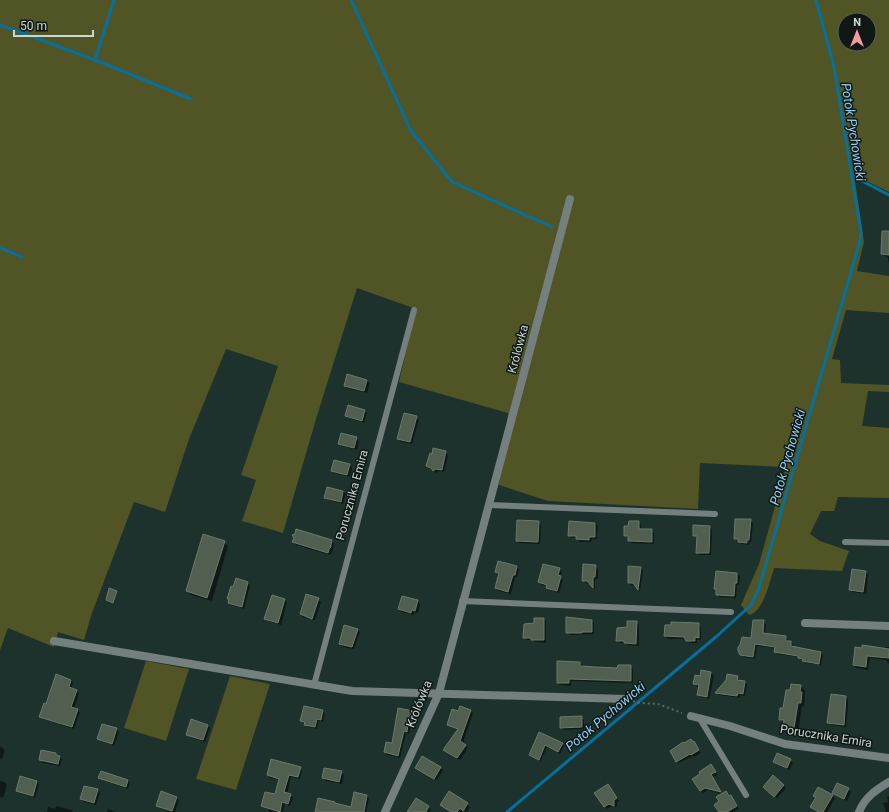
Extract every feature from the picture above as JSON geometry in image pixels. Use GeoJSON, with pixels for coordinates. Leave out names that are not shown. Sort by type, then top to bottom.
{"type":"FeatureCollection","features":[{"type":"Feature","properties":{"kind":"street","name":"Królówka"},"geometry":{"type":"LineString","coordinates":[[385,812],[438,693],[570,198]]}},
{"type":"Feature","properties":{"kind":"street"},"geometry":{"type":"LineString","coordinates":[[805,623],[889,626]]}},
{"type":"Feature","properties":{"kind":"street"},"geometry":{"type":"LineString","coordinates":[[54,641],[352,691],[624,699]]}},
{"type":"Feature","properties":{"kind":"street","name":"Porucznika Emira"},"geometry":{"type":"LineString","coordinates":[[691,716],[730,726],[785,744],[889,758]]}},
{"type":"Feature","properties":{"kind":"street"},"geometry":{"type":"LineString","coordinates":[[859,812],[871,794],[889,782]]}},
{"type":"Feature","properties":{"kind":"lane","name":"Porucznika Emira"},"geometry":{"type":"LineString","coordinates":[[314,685],[414,310]]}},
{"type":"Feature","properties":{"kind":"lane"},"geometry":{"type":"LineString","coordinates":[[489,505],[715,514]]}},
{"type":"Feature","properties":{"kind":"lane"},"geometry":{"type":"LineString","coordinates":[[845,542],[889,543]]}},
{"type":"Feature","properties":{"kind":"lane"},"geometry":{"type":"LineString","coordinates":[[462,601],[731,612]]}},
{"type":"Feature","properties":{"kind":"lane"},"geometry":{"type":"LineString","coordinates":[[700,719],[746,796]]}},
{"type":"Feature","properties":{"kind":"path"},"geometry":{"type":"LineString","coordinates":[[634,701],[658,704],[691,716]]}},
{"type":"Feature","properties":{"kind":"green space"},"geometry":{"type":"Polygon","coordinates":[[[0,0],[889,0],[889,192],[858,177],[855,181],[864,242],[857,271],[889,276],[889,313],[846,310],[832,359],[840,360],[841,383],[889,385],[889,392],[868,391],[862,426],[889,428],[889,498],[838,497],[834,511],[821,511],[810,534],[820,541],[849,551],[842,571],[774,568],[766,595],[759,608],[749,615],[741,605],[759,564],[786,467],[700,463],[698,509],[548,501],[499,485],[508,413],[399,382],[416,309],[357,288],[316,419],[283,533],[242,521],[256,480],[241,475],[278,366],[226,349],[189,439],[165,512],[134,502],[92,613],[84,640],[58,632],[54,647],[8,628],[0,650],[0,0]]]}},
{"type":"Feature","properties":{"kind":"green space"},"geometry":{"type":"Polygon","coordinates":[[[146,661],[189,669],[166,741],[124,728],[146,661]]]}},
{"type":"Feature","properties":{"kind":"green space"},"geometry":{"type":"Polygon","coordinates":[[[230,676],[270,684],[236,790],[196,779],[230,676]]]}},
{"type":"Feature","properties":{"kind":"building"},"geometry":{"type":"Polygon","coordinates":[[[882,231],[889,231],[889,255],[881,254],[882,231]]]}},
{"type":"Feature","properties":{"kind":"building"},"geometry":{"type":"Polygon","coordinates":[[[347,374],[367,380],[364,391],[344,386],[347,374]]]}},
{"type":"Feature","properties":{"kind":"building"},"geometry":{"type":"Polygon","coordinates":[[[348,405],[365,410],[362,421],[345,416],[348,405]]]}},
{"type":"Feature","properties":{"kind":"building"},"geometry":{"type":"Polygon","coordinates":[[[404,413],[417,416],[410,442],[397,439],[404,413]]]}},
{"type":"Feature","properties":{"kind":"building"},"geometry":{"type":"Polygon","coordinates":[[[341,433],[357,437],[354,448],[338,444],[341,433]]]}},
{"type":"Feature","properties":{"kind":"building"},"geometry":{"type":"Polygon","coordinates":[[[433,448],[446,451],[442,470],[436,469],[433,471],[431,468],[426,466],[430,453],[432,454],[433,448]]]}},
{"type":"Feature","properties":{"kind":"building"},"geometry":{"type":"Polygon","coordinates":[[[334,460],[350,464],[347,475],[331,471],[334,460]]]}},
{"type":"Feature","properties":{"kind":"building"},"geometry":{"type":"Polygon","coordinates":[[[327,487],[343,491],[341,502],[324,498],[327,487]]]}},
{"type":"Feature","properties":{"kind":"building"},"geometry":{"type":"Polygon","coordinates":[[[735,519],[751,519],[749,540],[747,540],[747,543],[738,542],[738,539],[734,539],[735,519]]]}},
{"type":"Feature","properties":{"kind":"building"},"geometry":{"type":"Polygon","coordinates":[[[517,520],[539,521],[538,542],[516,541],[517,520]]]}},
{"type":"Feature","properties":{"kind":"building"},"geometry":{"type":"Polygon","coordinates":[[[569,521],[595,523],[595,537],[589,537],[589,540],[576,539],[576,536],[568,536],[569,521]]]}},
{"type":"Feature","properties":{"kind":"building"},"geometry":{"type":"Polygon","coordinates":[[[629,521],[639,521],[639,529],[652,529],[652,542],[628,541],[628,536],[624,536],[624,526],[628,526],[629,521]]]}},
{"type":"Feature","properties":{"kind":"building"},"geometry":{"type":"Polygon","coordinates":[[[693,525],[710,526],[709,553],[696,553],[697,536],[693,536],[693,525]]]}},
{"type":"Feature","properties":{"kind":"building"},"geometry":{"type":"Polygon","coordinates":[[[296,529],[332,540],[328,553],[292,542],[294,538],[292,535],[295,534],[296,529]]]}},
{"type":"Feature","properties":{"kind":"building"},"geometry":{"type":"Polygon","coordinates":[[[203,534],[225,541],[207,598],[186,591],[203,534]]]}},
{"type":"Feature","properties":{"kind":"building"},"geometry":{"type":"Polygon","coordinates":[[[498,561],[517,566],[508,592],[495,588],[499,573],[495,572],[498,561]]]}},
{"type":"Feature","properties":{"kind":"building"},"geometry":{"type":"Polygon","coordinates":[[[543,564],[560,568],[558,575],[561,576],[557,591],[546,588],[547,585],[538,582],[543,564]]]}},
{"type":"Feature","properties":{"kind":"building"},"geometry":{"type":"Polygon","coordinates":[[[583,564],[596,565],[595,577],[593,577],[593,588],[587,581],[582,581],[583,564]]]}},
{"type":"Feature","properties":{"kind":"building"},"geometry":{"type":"Polygon","coordinates":[[[628,566],[641,567],[638,590],[633,583],[628,583],[628,566]]]}},
{"type":"Feature","properties":{"kind":"building"},"geometry":{"type":"Polygon","coordinates":[[[852,569],[866,571],[863,592],[849,590],[852,569]]]}},
{"type":"Feature","properties":{"kind":"building"},"geometry":{"type":"Polygon","coordinates":[[[716,571],[737,573],[737,583],[735,583],[734,596],[716,595],[716,589],[714,589],[716,571]]]}},
{"type":"Feature","properties":{"kind":"building"},"geometry":{"type":"Polygon","coordinates":[[[236,578],[248,582],[242,607],[228,603],[229,599],[227,599],[231,586],[233,587],[236,578]]]}},
{"type":"Feature","properties":{"kind":"building"},"geometry":{"type":"Polygon","coordinates":[[[109,588],[117,591],[113,603],[106,600],[109,588]]]}},
{"type":"Feature","properties":{"kind":"building"},"geometry":{"type":"Polygon","coordinates":[[[306,594],[319,598],[312,619],[300,614],[306,594]]]}},
{"type":"Feature","properties":{"kind":"building"},"geometry":{"type":"Polygon","coordinates":[[[272,595],[285,599],[278,623],[264,619],[272,595]]]}},
{"type":"Feature","properties":{"kind":"building"},"geometry":{"type":"Polygon","coordinates":[[[402,596],[418,600],[415,611],[412,610],[411,613],[398,609],[402,596]]]}},
{"type":"Feature","properties":{"kind":"building"},"geometry":{"type":"Polygon","coordinates":[[[566,617],[592,620],[592,632],[566,633],[566,617]]]}},
{"type":"Feature","properties":{"kind":"building"},"geometry":{"type":"Polygon","coordinates":[[[534,618],[544,618],[544,640],[531,640],[531,638],[523,638],[524,624],[534,623],[534,618]]]}},
{"type":"Feature","properties":{"kind":"building"},"geometry":{"type":"Polygon","coordinates":[[[753,620],[764,620],[763,633],[786,636],[786,641],[791,641],[791,646],[821,652],[819,664],[802,661],[803,659],[798,658],[798,656],[774,652],[775,647],[755,644],[753,657],[740,655],[738,647],[742,637],[751,638],[753,620]]]}},
{"type":"Feature","properties":{"kind":"building"},"geometry":{"type":"Polygon","coordinates":[[[627,621],[637,621],[636,644],[616,641],[617,628],[627,627],[627,621]]]}},
{"type":"Feature","properties":{"kind":"building"},"geometry":{"type":"Polygon","coordinates":[[[671,622],[699,623],[699,638],[695,637],[695,641],[686,641],[684,637],[664,636],[665,625],[671,625],[671,622]]]}},
{"type":"Feature","properties":{"kind":"building"},"geometry":{"type":"Polygon","coordinates":[[[344,625],[358,629],[352,647],[339,644],[344,625]]]}},
{"type":"Feature","properties":{"kind":"building"},"geometry":{"type":"Polygon","coordinates":[[[862,645],[889,649],[889,658],[867,656],[866,667],[853,665],[855,647],[862,648],[862,645]]]}},
{"type":"Feature","properties":{"kind":"building"},"geometry":{"type":"Polygon","coordinates":[[[557,661],[580,662],[580,666],[595,667],[617,668],[618,665],[631,665],[631,681],[569,679],[569,683],[557,683],[557,661]]]}},
{"type":"Feature","properties":{"kind":"building"},"geometry":{"type":"Polygon","coordinates":[[[701,670],[711,672],[707,697],[697,695],[699,685],[693,684],[695,675],[700,676],[701,670]]]}},
{"type":"Feature","properties":{"kind":"building"},"geometry":{"type":"Polygon","coordinates":[[[56,674],[71,680],[69,687],[77,690],[71,707],[78,709],[72,727],[39,717],[44,703],[46,704],[56,674]]]}},
{"type":"Feature","properties":{"kind":"building"},"geometry":{"type":"Polygon","coordinates":[[[727,674],[738,676],[737,680],[745,681],[743,694],[738,693],[737,696],[715,693],[726,680],[727,674]]]}},
{"type":"Feature","properties":{"kind":"building"},"geometry":{"type":"Polygon","coordinates":[[[791,684],[801,685],[800,692],[802,692],[801,703],[798,703],[794,728],[783,727],[784,720],[779,720],[780,708],[783,708],[786,690],[790,690],[791,684]]]}},
{"type":"Feature","properties":{"kind":"building"},"geometry":{"type":"Polygon","coordinates":[[[831,694],[846,696],[844,725],[827,723],[831,694]]]}},
{"type":"Feature","properties":{"kind":"building"},"geometry":{"type":"Polygon","coordinates":[[[304,706],[323,710],[321,720],[317,719],[315,727],[304,725],[305,722],[300,721],[304,706]]]}},
{"type":"Feature","properties":{"kind":"building"},"geometry":{"type":"Polygon","coordinates":[[[460,706],[471,710],[460,741],[466,745],[457,758],[443,750],[458,729],[447,725],[452,709],[458,711],[460,706]]]}},
{"type":"Feature","properties":{"kind":"building"},"geometry":{"type":"Polygon","coordinates":[[[398,708],[413,711],[411,724],[408,724],[407,732],[404,731],[398,756],[384,752],[386,742],[392,743],[398,708]]]}},
{"type":"Feature","properties":{"kind":"building"},"geometry":{"type":"Polygon","coordinates":[[[582,716],[582,727],[560,728],[560,717],[582,716]]]}},
{"type":"Feature","properties":{"kind":"building"},"geometry":{"type":"Polygon","coordinates":[[[191,719],[208,725],[203,740],[186,735],[191,719]]]}},
{"type":"Feature","properties":{"kind":"building"},"geometry":{"type":"Polygon","coordinates":[[[102,724],[117,728],[112,744],[97,739],[102,724]]]}},
{"type":"Feature","properties":{"kind":"building"},"geometry":{"type":"Polygon","coordinates":[[[539,732],[563,743],[558,752],[545,745],[539,760],[529,755],[539,732]]]}},
{"type":"Feature","properties":{"kind":"building"},"geometry":{"type":"Polygon","coordinates":[[[691,739],[693,742],[694,741],[699,750],[676,762],[670,751],[683,742],[684,743],[691,739]]]}},
{"type":"Feature","properties":{"kind":"building"},"geometry":{"type":"Polygon","coordinates":[[[41,750],[56,753],[56,755],[60,756],[58,764],[39,760],[41,750]]]}},
{"type":"Feature","properties":{"kind":"building"},"geometry":{"type":"Polygon","coordinates":[[[777,753],[791,759],[787,768],[773,762],[777,753]]]}},
{"type":"Feature","properties":{"kind":"building"},"geometry":{"type":"Polygon","coordinates":[[[422,756],[441,767],[434,779],[415,768],[422,756]]]}},
{"type":"Feature","properties":{"kind":"building"},"geometry":{"type":"Polygon","coordinates":[[[271,759],[301,767],[298,777],[289,775],[284,792],[291,794],[288,804],[282,802],[280,812],[261,806],[265,792],[275,794],[279,779],[267,775],[271,759]]]}},
{"type":"Feature","properties":{"kind":"building"},"geometry":{"type":"Polygon","coordinates":[[[711,764],[716,772],[711,774],[721,792],[705,788],[700,791],[692,779],[711,764]]]}},
{"type":"Feature","properties":{"kind":"building"},"geometry":{"type":"Polygon","coordinates":[[[324,768],[342,771],[339,782],[322,778],[324,768]]]}},
{"type":"Feature","properties":{"kind":"building"},"geometry":{"type":"Polygon","coordinates":[[[101,771],[128,780],[126,787],[98,778],[101,771]]]}},
{"type":"Feature","properties":{"kind":"building"},"geometry":{"type":"Polygon","coordinates":[[[773,775],[784,785],[774,797],[763,787],[773,775]]]}},
{"type":"Feature","properties":{"kind":"building"},"geometry":{"type":"Polygon","coordinates":[[[20,776],[37,781],[33,796],[16,791],[20,776]]]}},
{"type":"Feature","properties":{"kind":"building"},"geometry":{"type":"Polygon","coordinates":[[[837,783],[849,788],[844,799],[832,793],[837,783]]]}},
{"type":"Feature","properties":{"kind":"building"},"geometry":{"type":"Polygon","coordinates":[[[608,784],[617,798],[614,800],[614,806],[609,804],[604,807],[594,793],[608,784]]]}},
{"type":"Feature","properties":{"kind":"building"},"geometry":{"type":"Polygon","coordinates":[[[84,786],[98,789],[94,803],[80,799],[84,786]]]}},
{"type":"Feature","properties":{"kind":"building"},"geometry":{"type":"Polygon","coordinates":[[[818,787],[833,795],[823,812],[819,812],[810,807],[816,797],[813,796],[818,787]]]}},
{"type":"Feature","properties":{"kind":"building"},"geometry":{"type":"Polygon","coordinates":[[[161,791],[177,797],[172,811],[156,806],[161,791]]]}},
{"type":"Feature","properties":{"kind":"building"},"geometry":{"type":"Polygon","coordinates":[[[449,791],[468,803],[463,811],[460,808],[457,812],[451,812],[440,805],[449,791]]]}},
{"type":"Feature","properties":{"kind":"building"},"geometry":{"type":"Polygon","coordinates":[[[726,791],[729,796],[731,795],[737,806],[727,812],[719,812],[714,805],[719,801],[716,797],[726,791]]]}},
{"type":"Feature","properties":{"kind":"building"},"geometry":{"type":"Polygon","coordinates":[[[354,792],[367,795],[364,812],[315,812],[318,798],[351,807],[354,792]]]}},
{"type":"Feature","properties":{"kind":"building"},"geometry":{"type":"Polygon","coordinates":[[[416,798],[429,806],[426,812],[407,812],[416,798]]]}},
{"type":"Feature","properties":{"kind":"waterway"},"geometry":{"type":"LineString","coordinates":[[95,60],[114,0]]}},
{"type":"Feature","properties":{"kind":"waterway"},"geometry":{"type":"LineString","coordinates":[[351,0],[411,131],[452,182],[552,227]]}},
{"type":"Feature","properties":{"kind":"waterway","name":"Potok Pychowicki"},"geometry":{"type":"LineString","coordinates":[[507,812],[717,636],[751,605],[759,588],[860,241],[861,232],[834,67],[816,0]]}},
{"type":"Feature","properties":{"kind":"waterway"},"geometry":{"type":"LineString","coordinates":[[0,25],[95,60],[191,99]]}},
{"type":"Feature","properties":{"kind":"waterway"},"geometry":{"type":"LineString","coordinates":[[852,176],[889,195]]}},
{"type":"Feature","properties":{"kind":"waterway"},"geometry":{"type":"LineString","coordinates":[[0,248],[22,257]]}}]}
